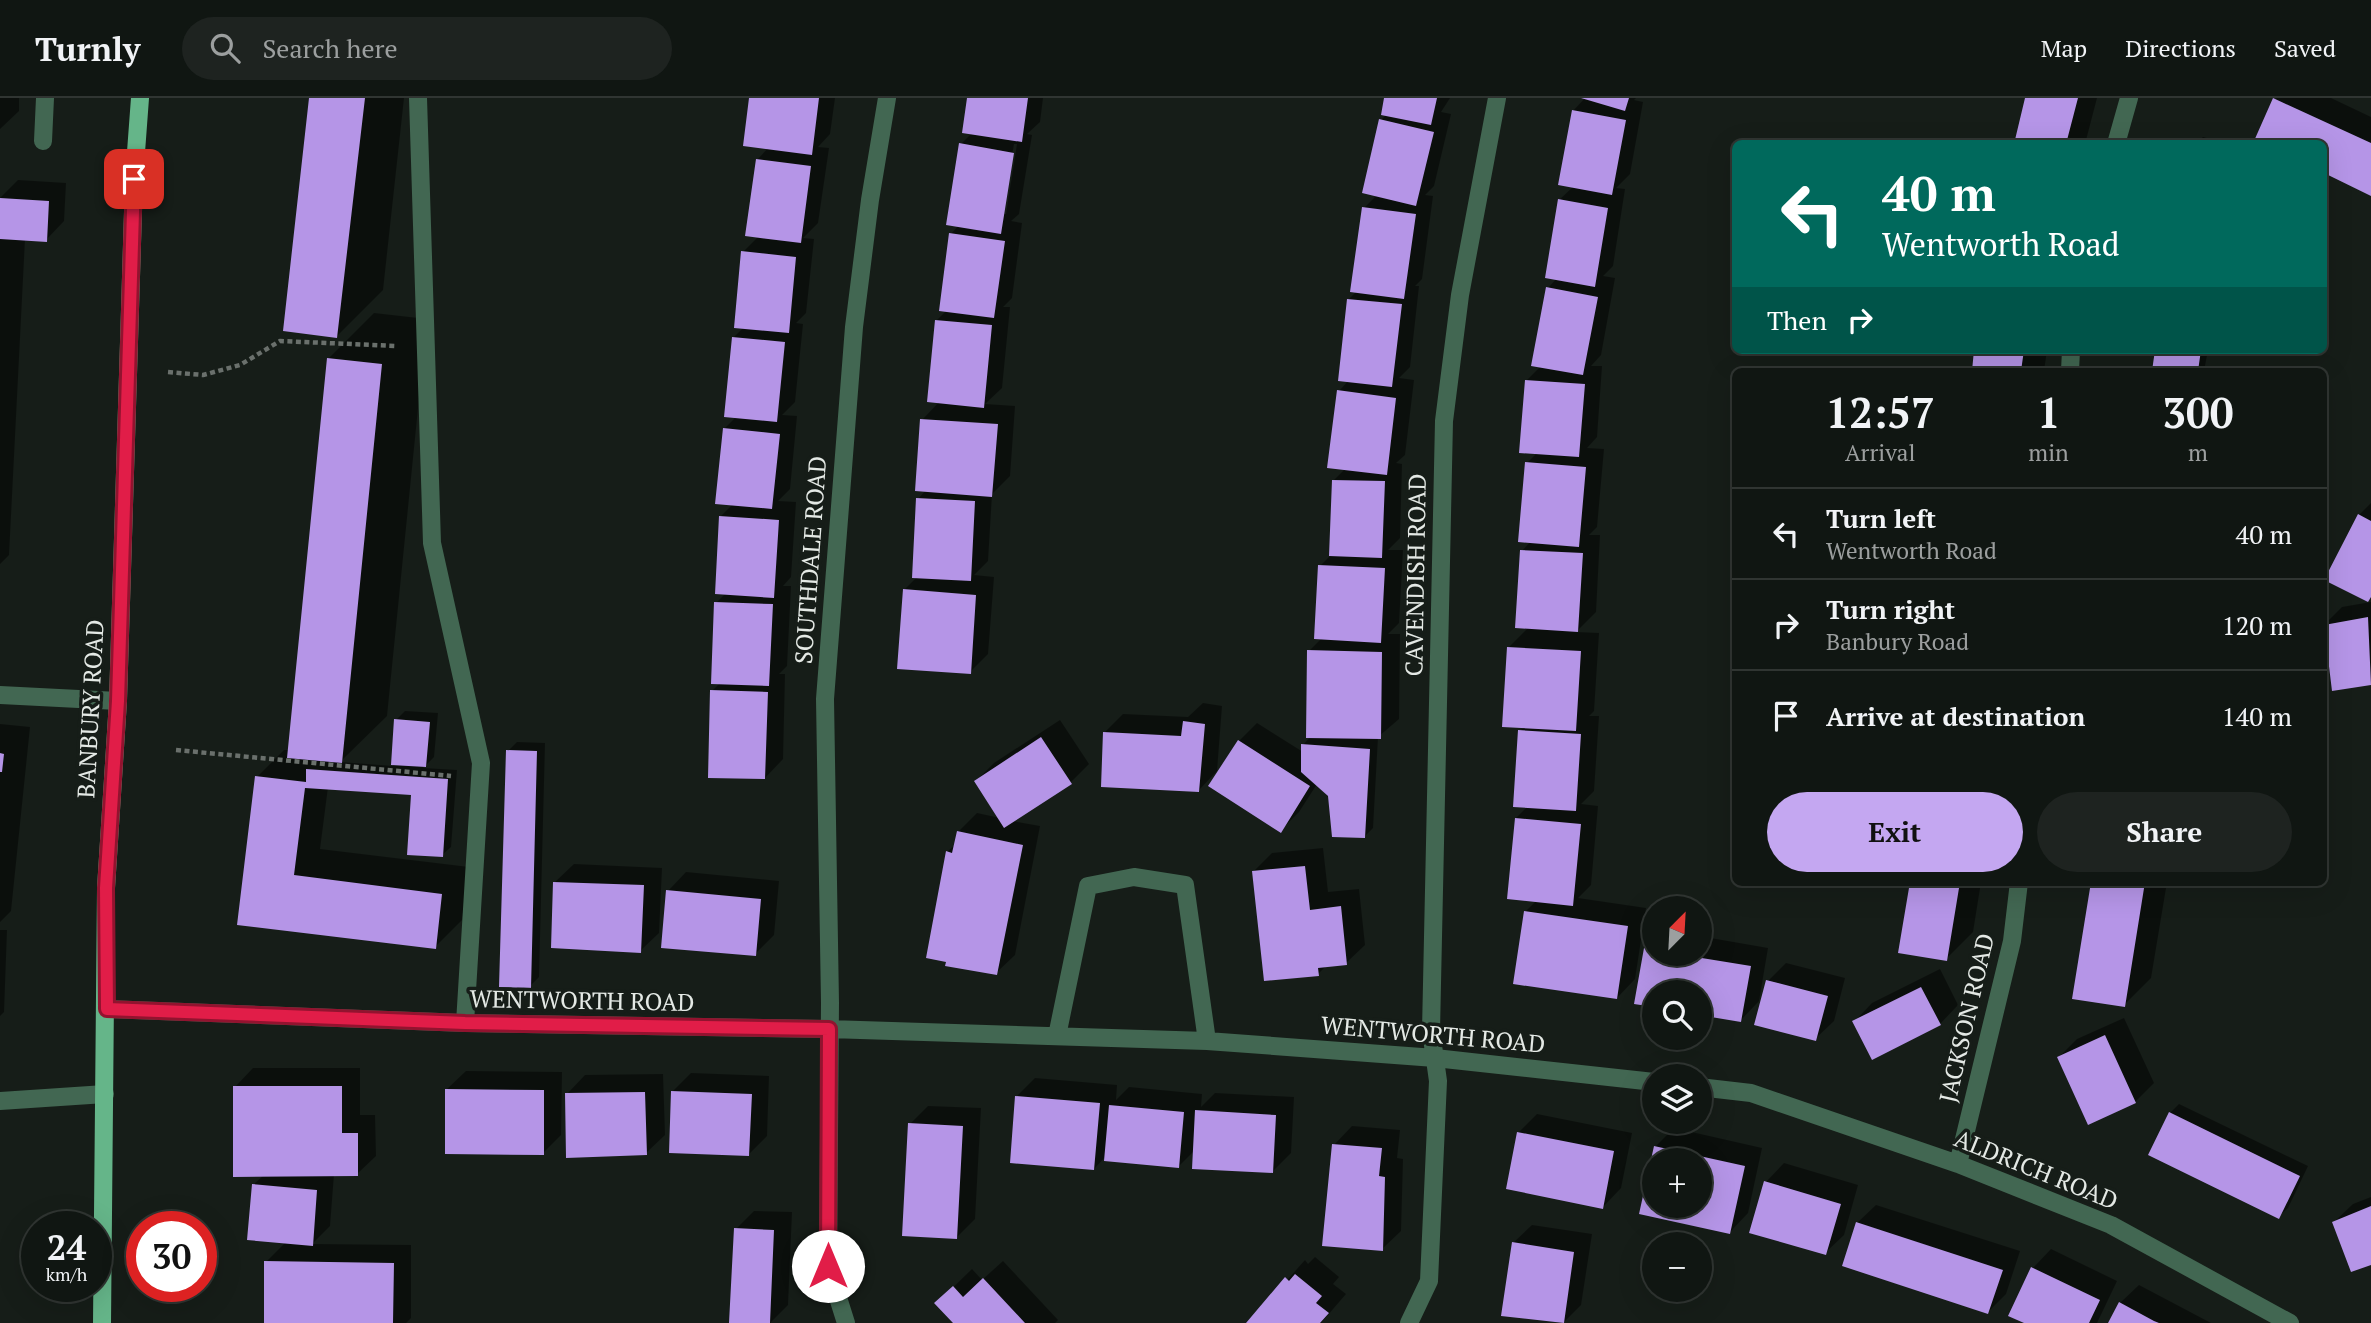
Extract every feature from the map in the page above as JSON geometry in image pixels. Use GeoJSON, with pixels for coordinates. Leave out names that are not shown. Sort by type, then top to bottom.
{"type":"FeatureCollection","features":[{"type":"Feature","properties":{"kind":"main road","name":"BANBURY ROAD"},"geometry":{"type":"LineString","coordinates":[[102,1323],[107,1009],[106,888],[118,701],[134,179],[140,98]]}},
{"type":"Feature","properties":{"kind":"street"},"geometry":{"type":"LineString","coordinates":[[43,141],[44,98]]}},
{"type":"Feature","properties":{"kind":"street"},"geometry":{"type":"LineString","coordinates":[[418,98],[432,542],[481,763],[465,1023]]}},
{"type":"Feature","properties":{"kind":"street","name":"SOUTHDALE ROAD"},"geometry":{"type":"LineString","coordinates":[[846,1323],[828,1266],[829,1029],[825,699],[853,327],[887,98]]}},
{"type":"Feature","properties":{"kind":"street","name":"CAVENDISH ROAD"},"geometry":{"type":"LineString","coordinates":[[1409,1323],[1429,1281],[1438,1081],[1431,1017],[1444,421],[1460,295],[1497,98]]}},
{"type":"Feature","properties":{"kind":"street"},"geometry":{"type":"LineString","coordinates":[[2117,140],[2129,98]]}},
{"type":"Feature","properties":{"kind":"street"},"geometry":{"type":"LineString","coordinates":[[0,695],[118,701]]}},
{"type":"Feature","properties":{"kind":"street"},"geometry":{"type":"LineString","coordinates":[[1057,1036],[1088,886],[1133,877],[1185,885],[1207,1041]]}},
{"type":"Feature","properties":{"kind":"street","name":"JACKSON ROAD"},"geometry":{"type":"LineString","coordinates":[[1958,1164],[2012,941],[2019,886]]}},
{"type":"Feature","properties":{"kind":"street","name":"WENTWORTH ROAD"},"geometry":{"type":"LineString","coordinates":[[107,1009],[465,1023],[829,1029],[1207,1041],[1435,1058],[1642,1081]]}},
{"type":"Feature","properties":{"kind":"street","name":"ALDRICH ROAD"},"geometry":{"type":"LineString","coordinates":[[1712,1088],[1751,1093],[1958,1164],[2111,1225],[2290,1323]]}},
{"type":"Feature","properties":{"kind":"street"},"geometry":{"type":"LineString","coordinates":[[0,1101],[105,1094]]}},
{"type":"Feature","properties":{"kind":"path"},"geometry":{"type":"LineString","coordinates":[[168,372],[203,375],[240,365],[280,341],[425,347]]}},
{"type":"Feature","properties":{"kind":"path"},"geometry":{"type":"LineString","coordinates":[[176,750],[480,779]]}},
{"type":"Feature","properties":{"kind":"building"},"geometry":{"type":"Polygon","coordinates":[[[309,98],[365,98],[337,338],[283,331],[309,98]]]}},
{"type":"Feature","properties":{"kind":"building"},"geometry":{"type":"Polygon","coordinates":[[[749,98],[819,98],[812,155],[743,146],[749,98]]]}},
{"type":"Feature","properties":{"kind":"building"},"geometry":{"type":"Polygon","coordinates":[[[967,98],[1028,98],[1022,142],[962,133],[967,98]]]}},
{"type":"Feature","properties":{"kind":"building"},"geometry":{"type":"Polygon","coordinates":[[[1384,98],[1437,98],[1431,125],[1381,115],[1384,98]]]}},
{"type":"Feature","properties":{"kind":"building"},"geometry":{"type":"Polygon","coordinates":[[[1581,98],[1629,98],[1625,111],[1581,98]]]}},
{"type":"Feature","properties":{"kind":"building"},"geometry":{"type":"Polygon","coordinates":[[[2025,98],[2078,98],[2067,140],[2015,140],[2025,98]]]}},
{"type":"Feature","properties":{"kind":"building"},"geometry":{"type":"Polygon","coordinates":[[[2273,98],[2371,143],[2371,196],[2327,174],[2327,140],[2254,140],[2273,98]]]}},
{"type":"Feature","properties":{"kind":"building"},"geometry":{"type":"Polygon","coordinates":[[[1572,110],[1626,120],[1612,195],[1558,185],[1572,110]]]}},
{"type":"Feature","properties":{"kind":"building"},"geometry":{"type":"Polygon","coordinates":[[[1379,119],[1434,132],[1416,206],[1362,193],[1379,119]]]}},
{"type":"Feature","properties":{"kind":"building"},"geometry":{"type":"Polygon","coordinates":[[[959,143],[1014,153],[1001,234],[946,225],[959,143]]]}},
{"type":"Feature","properties":{"kind":"building"},"geometry":{"type":"Polygon","coordinates":[[[756,159],[811,166],[801,243],[745,236],[756,159]]]}},
{"type":"Feature","properties":{"kind":"building"},"geometry":{"type":"Polygon","coordinates":[[[0,198],[49,201],[47,242],[0,239],[0,198]]]}},
{"type":"Feature","properties":{"kind":"building"},"geometry":{"type":"Polygon","coordinates":[[[1558,199],[1608,208],[1595,287],[1545,278],[1558,199]]]}},
{"type":"Feature","properties":{"kind":"building"},"geometry":{"type":"Polygon","coordinates":[[[1362,207],[1416,214],[1404,299],[1350,292],[1362,207]]]}},
{"type":"Feature","properties":{"kind":"building"},"geometry":{"type":"Polygon","coordinates":[[[949,233],[1005,241],[994,318],[939,311],[949,233]]]}},
{"type":"Feature","properties":{"kind":"building"},"geometry":{"type":"Polygon","coordinates":[[[741,251],[796,257],[789,333],[734,328],[741,251]]]}},
{"type":"Feature","properties":{"kind":"building"},"geometry":{"type":"Polygon","coordinates":[[[1546,287],[1598,297],[1583,375],[1531,366],[1546,287]]]}},
{"type":"Feature","properties":{"kind":"building"},"geometry":{"type":"Polygon","coordinates":[[[1347,299],[1402,304],[1392,387],[1338,381],[1347,299]]]}},
{"type":"Feature","properties":{"kind":"building"},"geometry":{"type":"Polygon","coordinates":[[[935,320],[992,325],[984,408],[927,402],[935,320]]]}},
{"type":"Feature","properties":{"kind":"building"},"geometry":{"type":"Polygon","coordinates":[[[732,337],[785,342],[777,422],[724,417],[732,337]]]}},
{"type":"Feature","properties":{"kind":"building"},"geometry":{"type":"Polygon","coordinates":[[[1974,354],[2023,354],[2021,368],[1972,368],[1974,354]]]}},
{"type":"Feature","properties":{"kind":"building"},"geometry":{"type":"Polygon","coordinates":[[[2154,354],[2200,354],[2198,368],[2152,368],[2154,354]]]}},
{"type":"Feature","properties":{"kind":"building"},"geometry":{"type":"Polygon","coordinates":[[[327,358],[382,364],[342,763],[287,758],[327,358]]]}},
{"type":"Feature","properties":{"kind":"building"},"geometry":{"type":"Polygon","coordinates":[[[1525,380],[1585,384],[1579,457],[1519,453],[1525,380]]]}},
{"type":"Feature","properties":{"kind":"building"},"geometry":{"type":"Polygon","coordinates":[[[1337,390],[1396,398],[1387,475],[1327,468],[1337,390]]]}},
{"type":"Feature","properties":{"kind":"building"},"geometry":{"type":"Polygon","coordinates":[[[920,419],[998,424],[992,497],[915,491],[920,419]]]}},
{"type":"Feature","properties":{"kind":"building"},"geometry":{"type":"Polygon","coordinates":[[[723,428],[780,434],[772,509],[715,504],[723,428]]]}},
{"type":"Feature","properties":{"kind":"building"},"geometry":{"type":"Polygon","coordinates":[[[1525,462],[1586,467],[1579,547],[1518,542],[1525,462]]]}},
{"type":"Feature","properties":{"kind":"building"},"geometry":{"type":"Polygon","coordinates":[[[1332,480],[1385,481],[1382,558],[1329,556],[1332,480]]]}},
{"type":"Feature","properties":{"kind":"building"},"geometry":{"type":"Polygon","coordinates":[[[916,498],[975,501],[971,581],[912,578],[916,498]]]}},
{"type":"Feature","properties":{"kind":"building"},"geometry":{"type":"Polygon","coordinates":[[[2358,514],[2371,521],[2371,597],[2368,602],[2327,582],[2327,574],[2358,514]]]}},
{"type":"Feature","properties":{"kind":"building"},"geometry":{"type":"Polygon","coordinates":[[[719,516],[779,520],[774,598],[715,594],[719,516]]]}},
{"type":"Feature","properties":{"kind":"building"},"geometry":{"type":"Polygon","coordinates":[[[1520,550],[1583,553],[1578,632],[1515,628],[1520,550]]]}},
{"type":"Feature","properties":{"kind":"building"},"geometry":{"type":"Polygon","coordinates":[[[1318,565],[1385,568],[1381,643],[1314,639],[1318,565]]]}},
{"type":"Feature","properties":{"kind":"building"},"geometry":{"type":"Polygon","coordinates":[[[903,589],[976,595],[971,674],[897,669],[903,589]]]}},
{"type":"Feature","properties":{"kind":"building"},"geometry":{"type":"Polygon","coordinates":[[[714,602],[773,604],[769,686],[711,684],[714,602]]]}},
{"type":"Feature","properties":{"kind":"building"},"geometry":{"type":"Polygon","coordinates":[[[2368,617],[2371,685],[2332,691],[2327,624],[2368,617]]]}},
{"type":"Feature","properties":{"kind":"building"},"geometry":{"type":"Polygon","coordinates":[[[1507,647],[1581,651],[1576,731],[1502,727],[1507,647]]]}},
{"type":"Feature","properties":{"kind":"building"},"geometry":{"type":"Polygon","coordinates":[[[1307,650],[1382,652],[1381,739],[1306,738],[1307,650]]]}},
{"type":"Feature","properties":{"kind":"building"},"geometry":{"type":"Polygon","coordinates":[[[710,690],[768,692],[765,779],[708,778],[710,690]]]}},
{"type":"Feature","properties":{"kind":"building"},"geometry":{"type":"Polygon","coordinates":[[[394,719],[430,722],[426,767],[391,765],[394,719]]]}},
{"type":"Feature","properties":{"kind":"building"},"geometry":{"type":"Polygon","coordinates":[[[1183,721],[1205,724],[1199,792],[1101,787],[1103,732],[1181,736],[1183,721]]]}},
{"type":"Feature","properties":{"kind":"building"},"geometry":{"type":"Polygon","coordinates":[[[1518,730],[1581,734],[1576,811],[1513,807],[1518,730]]]}},
{"type":"Feature","properties":{"kind":"building"},"geometry":{"type":"Polygon","coordinates":[[[1041,737],[1072,784],[1004,828],[974,781],[1041,737]]]}},
{"type":"Feature","properties":{"kind":"building"},"geometry":{"type":"Polygon","coordinates":[[[1238,740],[1310,786],[1281,833],[1208,786],[1238,740]]]}},
{"type":"Feature","properties":{"kind":"building"},"geometry":{"type":"Polygon","coordinates":[[[1301,744],[1370,749],[1365,838],[1332,837],[1328,796],[1301,772],[1301,744]]]}},
{"type":"Feature","properties":{"kind":"building"},"geometry":{"type":"Polygon","coordinates":[[[506,750],[537,751],[531,988],[499,987],[506,750]]]}},
{"type":"Feature","properties":{"kind":"building"},"geometry":{"type":"Polygon","coordinates":[[[0,753],[4,754],[2,772],[0,772],[0,753]]]}},
{"type":"Feature","properties":{"kind":"building"},"geometry":{"type":"Polygon","coordinates":[[[306,769],[448,779],[443,857],[407,855],[411,795],[305,788],[294,875],[442,894],[436,949],[237,925],[255,776],[306,782],[306,769]]]}},
{"type":"Feature","properties":{"kind":"building"},"geometry":{"type":"Polygon","coordinates":[[[1515,818],[1581,824],[1573,906],[1507,899],[1515,818]]]}},
{"type":"Feature","properties":{"kind":"building"},"geometry":{"type":"Polygon","coordinates":[[[957,831],[1023,845],[997,975],[945,966],[946,962],[926,958],[946,851],[952,853],[957,831]]]}},
{"type":"Feature","properties":{"kind":"building"},"geometry":{"type":"Polygon","coordinates":[[[1305,866],[1310,910],[1341,906],[1347,965],[1318,968],[1319,976],[1264,981],[1252,871],[1305,866]]]}},
{"type":"Feature","properties":{"kind":"building"},"geometry":{"type":"Polygon","coordinates":[[[553,882],[644,885],[641,953],[551,948],[553,882]]]}},
{"type":"Feature","properties":{"kind":"building"},"geometry":{"type":"Polygon","coordinates":[[[1909,886],[1959,886],[1947,961],[1898,953],[1909,886]]]}},
{"type":"Feature","properties":{"kind":"building"},"geometry":{"type":"Polygon","coordinates":[[[2090,886],[2144,886],[2125,1007],[2072,999],[2090,886]]]}},
{"type":"Feature","properties":{"kind":"building"},"geometry":{"type":"Polygon","coordinates":[[[666,890],[761,899],[756,956],[661,948],[666,890]]]}},
{"type":"Feature","properties":{"kind":"building"},"geometry":{"type":"Polygon","coordinates":[[[1524,911],[1628,926],[1617,999],[1513,984],[1524,911]]]}},
{"type":"Feature","properties":{"kind":"building"},"geometry":{"type":"Polygon","coordinates":[[[1642,959],[1642,966],[1712,966],[1712,960],[1751,966],[1741,1022],[1712,1017],[1712,980],[1642,980],[1642,1005],[1634,1004],[1642,959]]]}},
{"type":"Feature","properties":{"kind":"building"},"geometry":{"type":"Polygon","coordinates":[[[1766,980],[1828,996],[1816,1041],[1754,1025],[1766,980]]]}},
{"type":"Feature","properties":{"kind":"building"},"geometry":{"type":"Polygon","coordinates":[[[1921,987],[1941,1025],[1872,1060],[1852,1021],[1921,987]]]}},
{"type":"Feature","properties":{"kind":"building"},"geometry":{"type":"Polygon","coordinates":[[[2105,1035],[2136,1103],[2088,1125],[2057,1057],[2105,1035]]]}},
{"type":"Feature","properties":{"kind":"building"},"geometry":{"type":"Polygon","coordinates":[[[233,1086],[342,1086],[342,1133],[358,1133],[358,1176],[233,1177],[233,1086]]]}},
{"type":"Feature","properties":{"kind":"building"},"geometry":{"type":"Polygon","coordinates":[[[445,1089],[544,1090],[544,1155],[445,1154],[445,1089]]]}},
{"type":"Feature","properties":{"kind":"building"},"geometry":{"type":"Polygon","coordinates":[[[671,1091],[752,1094],[749,1156],[669,1153],[671,1091]]]}},
{"type":"Feature","properties":{"kind":"building"},"geometry":{"type":"Polygon","coordinates":[[[645,1092],[647,1155],[566,1158],[565,1093],[645,1092]]]}},
{"type":"Feature","properties":{"kind":"building"},"geometry":{"type":"Polygon","coordinates":[[[1015,1096],[1100,1103],[1094,1170],[1010,1163],[1015,1096]]]}},
{"type":"Feature","properties":{"kind":"building"},"geometry":{"type":"Polygon","coordinates":[[[1109,1105],[1184,1112],[1179,1168],[1104,1161],[1109,1105]]]}},
{"type":"Feature","properties":{"kind":"building"},"geometry":{"type":"Polygon","coordinates":[[[1195,1110],[1276,1115],[1273,1173],[1192,1169],[1195,1110]]]}},
{"type":"Feature","properties":{"kind":"building"},"geometry":{"type":"Polygon","coordinates":[[[2169,1112],[2300,1176],[2279,1219],[2148,1155],[2169,1112]]]}},
{"type":"Feature","properties":{"kind":"building"},"geometry":{"type":"Polygon","coordinates":[[[908,1123],[963,1126],[957,1239],[902,1236],[908,1123]]]}},
{"type":"Feature","properties":{"kind":"building"},"geometry":{"type":"Polygon","coordinates":[[[1517,1132],[1614,1151],[1603,1209],[1506,1189],[1517,1132]]]}},
{"type":"Feature","properties":{"kind":"building"},"geometry":{"type":"Polygon","coordinates":[[[1332,1144],[1382,1148],[1379,1176],[1385,1177],[1383,1251],[1322,1246],[1332,1144]]]}},
{"type":"Feature","properties":{"kind":"building"},"geometry":{"type":"Polygon","coordinates":[[[1712,1159],[1745,1166],[1730,1234],[1657,1218],[1712,1218],[1712,1159]]]}},
{"type":"Feature","properties":{"kind":"building"},"geometry":{"type":"Polygon","coordinates":[[[1764,1181],[1841,1204],[1826,1255],[1749,1233],[1764,1181]]]}},
{"type":"Feature","properties":{"kind":"building"},"geometry":{"type":"Polygon","coordinates":[[[252,1184],[317,1190],[313,1246],[247,1240],[252,1184]]]}},
{"type":"Feature","properties":{"kind":"building"},"geometry":{"type":"Polygon","coordinates":[[[2371,1206],[2371,1265],[2351,1272],[2332,1222],[2371,1206]]]}},
{"type":"Feature","properties":{"kind":"building"},"geometry":{"type":"Polygon","coordinates":[[[1856,1222],[2003,1270],[1988,1314],[1842,1266],[1856,1222]]]}},
{"type":"Feature","properties":{"kind":"building"},"geometry":{"type":"Polygon","coordinates":[[[734,1228],[774,1230],[770,1323],[729,1323],[734,1228]]]}},
{"type":"Feature","properties":{"kind":"building"},"geometry":{"type":"Polygon","coordinates":[[[1512,1242],[1574,1252],[1564,1323],[1501,1316],[1512,1242]]]}},
{"type":"Feature","properties":{"kind":"building"},"geometry":{"type":"Polygon","coordinates":[[[264,1261],[394,1263],[393,1323],[264,1323],[264,1261]]]}},
{"type":"Feature","properties":{"kind":"building"},"geometry":{"type":"Polygon","coordinates":[[[2031,1267],[2100,1300],[2089,1323],[2024,1323],[2008,1316],[2031,1267]]]}},
{"type":"Feature","properties":{"kind":"building"},"geometry":{"type":"Polygon","coordinates":[[[1295,1274],[1322,1296],[1316,1303],[1329,1313],[1320,1323],[1246,1323],[1285,1277],[1289,1281],[1295,1274]]]}},
{"type":"Feature","properties":{"kind":"building"},"geometry":{"type":"Polygon","coordinates":[[[983,1278],[1025,1323],[953,1323],[934,1303],[953,1286],[963,1297],[983,1278]]]}},
{"type":"Feature","properties":{"kind":"building"},"geometry":{"type":"Polygon","coordinates":[[[2119,1302],[2154,1321],[2159,1323],[2108,1323],[2119,1302]]]}},
{"type":"Feature","properties":{"kind":"route"},"geometry":{"type":"LineString","coordinates":[[134,179],[118,701],[106,888],[107,1009],[465,1023],[829,1029],[828,1266]]}}]}
